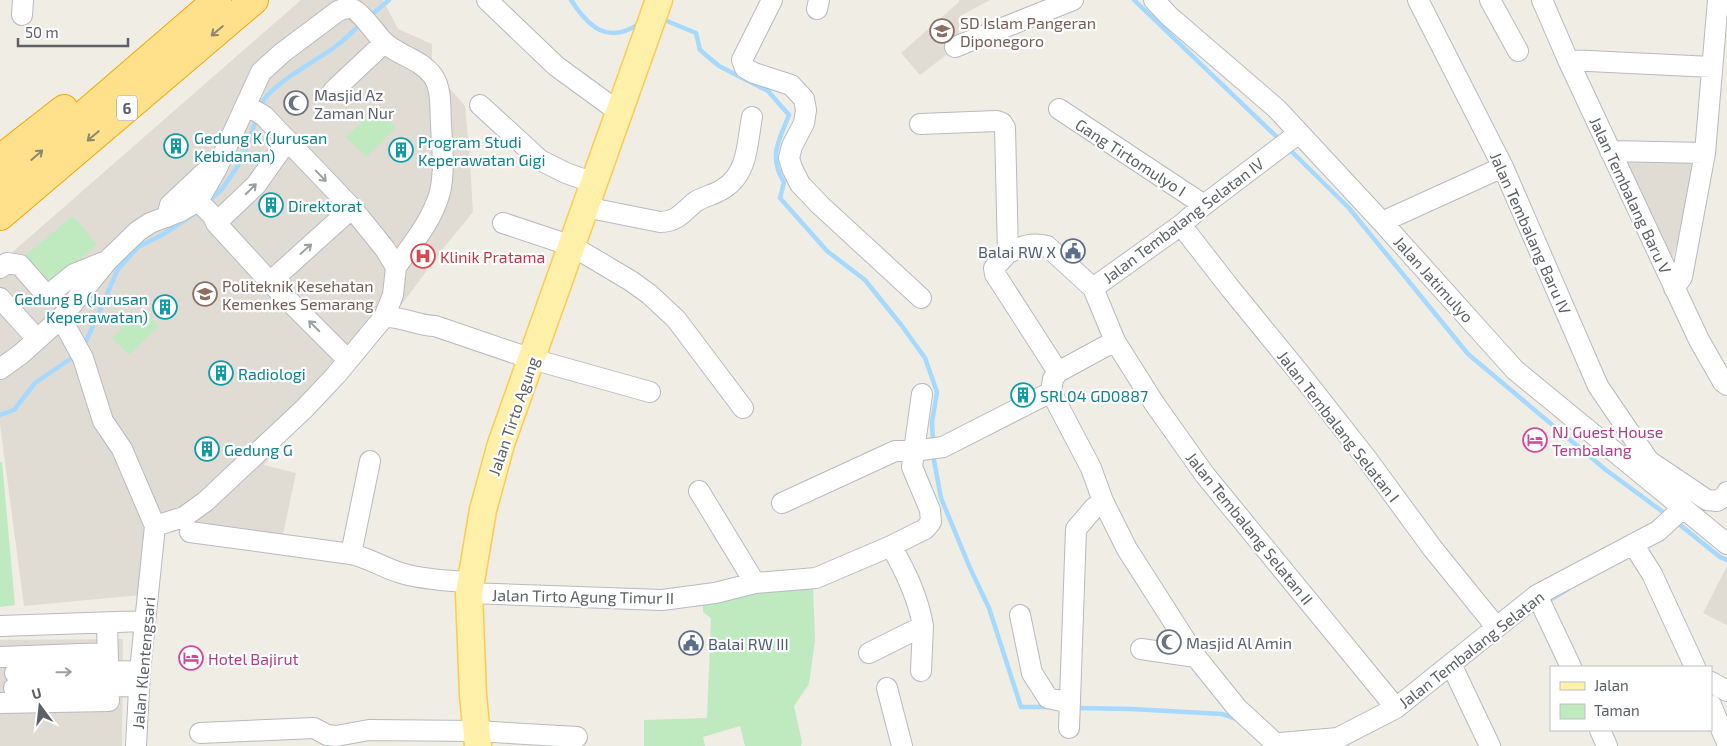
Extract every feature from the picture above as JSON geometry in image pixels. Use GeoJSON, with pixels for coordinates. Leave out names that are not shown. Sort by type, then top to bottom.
{"type":"FeatureCollection","features":[{"type":"Feature","properties":{"kind":"highway","name":"6"},"geometry":{"type":"LineString","coordinates":[[0,159],[203,0]]}},
{"type":"Feature","properties":{"kind":"highway","name":"6"},"geometry":{"type":"LineString","coordinates":[[0,187],[216,0]]}},
{"type":"Feature","properties":{"kind":"highway","name":"6"},"geometry":{"type":"LineString","coordinates":[[0,216],[254,0]]}},
{"type":"Feature","properties":{"kind":"main road","name":"Jalan Tirto Agung"},"geometry":{"type":"LineString","coordinates":[[477,739],[472,667],[470,588],[483,510],[492,475],[532,359],[655,13]]}},
{"type":"Feature","properties":{"kind":"street"},"geometry":{"type":"LineString","coordinates":[[487,0],[556,66],[619,112]]}},
{"type":"Feature","properties":{"kind":"street"},"geometry":{"type":"LineString","coordinates":[[772,0],[742,60],[745,68],[754,73],[792,85],[804,99],[806,110],[804,123],[792,146],[789,158],[792,168],[800,184],[820,205],[921,298]]}},
{"type":"Feature","properties":{"kind":"street"},"geometry":{"type":"LineString","coordinates":[[956,47],[1073,0]]}},
{"type":"Feature","properties":{"kind":"street","name":"Jalan Jatimulyo"},"geometry":{"type":"LineString","coordinates":[[1154,0],[1169,16],[1277,109],[1296,135],[1382,222],[1515,370],[1653,482],[1672,518],[1727,544]]}},
{"type":"Feature","properties":{"kind":"street","name":"Jalan Tembalang Baru IV"},"geometry":{"type":"LineString","coordinates":[[1418,0],[1503,167],[1598,386],[1649,461],[1707,500],[1717,501],[1726,494]]}},
{"type":"Feature","properties":{"kind":"street"},"geometry":{"type":"LineString","coordinates":[[1490,0],[1518,51]]}},
{"type":"Feature","properties":{"kind":"street","name":"Jalan Tembalang Baru V"},"geometry":{"type":"LineString","coordinates":[[1542,0],[1698,340],[1723,382],[1727,385]]}},
{"type":"Feature","properties":{"kind":"street"},"geometry":{"type":"LineString","coordinates":[[1674,288],[1682,278],[1705,153],[1718,0]]}},
{"type":"Feature","properties":{"kind":"street"},"geometry":{"type":"LineString","coordinates":[[60,318],[78,349],[103,421],[122,449],[155,526],[184,517],[206,501],[304,408],[384,317],[393,295],[396,267],[425,226],[440,191],[442,170],[440,108],[438,86],[433,76],[421,64],[384,43],[356,10],[349,8],[338,11],[282,53],[261,72],[253,86],[254,110],[216,170],[207,211]]}},
{"type":"Feature","properties":{"kind":"street"},"geometry":{"type":"LineString","coordinates":[[334,91],[384,43]]}},
{"type":"Feature","properties":{"kind":"street"},"geometry":{"type":"LineString","coordinates":[[1568,60],[1712,67]]}},
{"type":"Feature","properties":{"kind":"street"},"geometry":{"type":"LineString","coordinates":[[480,105],[540,160],[566,173],[590,195],[660,222],[669,222],[677,219],[696,201],[721,191],[734,181],[739,175],[744,162],[752,117]]}},
{"type":"Feature","properties":{"kind":"street","name":"Gang Tirtomulyo I"},"geometry":{"type":"LineString","coordinates":[[1059,109],[1204,205]]}},
{"type":"Feature","properties":{"kind":"street"},"geometry":{"type":"LineString","coordinates":[[254,110],[352,208],[385,249],[396,267]]}},
{"type":"Feature","properties":{"kind":"street"},"geometry":{"type":"LineString","coordinates":[[920,124],[997,121],[1002,123],[1004,128],[1008,253]]}},
{"type":"Feature","properties":{"kind":"street","name":"Jalan Tembalang Selatan IV"},"geometry":{"type":"LineString","coordinates":[[1115,341],[1093,288],[1181,225],[1204,205],[1296,135]]}},
{"type":"Feature","properties":{"kind":"street"},"geometry":{"type":"LineString","coordinates":[[0,369],[60,318],[108,260],[138,231],[150,223],[167,217],[207,211],[256,185],[287,141]]}},
{"type":"Feature","properties":{"kind":"street"},"geometry":{"type":"LineString","coordinates":[[1610,151],[1705,153]]}},
{"type":"Feature","properties":{"kind":"street"},"geometry":{"type":"LineString","coordinates":[[1382,222],[1503,167]]}},
{"type":"Feature","properties":{"kind":"street"},"geometry":{"type":"LineString","coordinates":[[167,217],[170,205],[204,173],[216,170]]}},
{"type":"Feature","properties":{"kind":"street"},"geometry":{"type":"LineString","coordinates":[[270,282],[352,208]]}},
{"type":"Feature","properties":{"kind":"street"},"geometry":{"type":"LineString","coordinates":[[207,211],[270,282],[348,360]]}},
{"type":"Feature","properties":{"kind":"street"},"geometry":{"type":"LineString","coordinates":[[502,222],[572,246],[631,281],[663,306],[676,319],[743,408]]}},
{"type":"Feature","properties":{"kind":"street","name":"Jalan Tembalang Selatan I"},"geometry":{"type":"LineString","coordinates":[[1181,225],[1350,438],[1495,628]]}},
{"type":"Feature","properties":{"kind":"street"},"geometry":{"type":"LineString","coordinates":[[1058,372],[995,274],[994,268],[1008,253],[1030,244],[1039,244],[1046,246],[1093,288]]}},
{"type":"Feature","properties":{"kind":"street"},"geometry":{"type":"LineString","coordinates":[[0,268],[7,263],[20,265],[47,296],[74,274],[108,260]]}},
{"type":"Feature","properties":{"kind":"street"},"geometry":{"type":"LineString","coordinates":[[393,295],[398,304],[406,311],[429,320],[436,326]]}},
{"type":"Feature","properties":{"kind":"street"},"geometry":{"type":"LineString","coordinates":[[0,298],[37,339]]}},
{"type":"Feature","properties":{"kind":"street"},"geometry":{"type":"LineString","coordinates":[[384,317],[393,316],[426,326],[436,326],[532,359],[650,392]]}},
{"type":"Feature","properties":{"kind":"street"},"geometry":{"type":"LineString","coordinates":[[1115,341],[1058,372],[1053,379],[1051,392],[1091,468],[1102,501],[1127,549],[1196,657],[1237,708],[1274,742],[1280,744],[1333,741]]}},
{"type":"Feature","properties":{"kind":"street","name":"Jalan Tembalang Selatan II"},"geometry":{"type":"LineString","coordinates":[[1115,341],[1154,403],[1205,476],[1396,708]]}},
{"type":"Feature","properties":{"kind":"street"},"geometry":{"type":"LineString","coordinates":[[782,503],[896,451],[928,449],[1051,392]]}},
{"type":"Feature","properties":{"kind":"street"},"geometry":{"type":"LineString","coordinates":[[922,394],[928,449]]}},
{"type":"Feature","properties":{"kind":"street","name":"Jalan Tirto Agung Timur II"},"geometry":{"type":"LineString","coordinates":[[190,532],[351,554],[363,557],[399,573],[470,588],[662,600],[715,593],[756,583],[816,578],[891,546],[925,529],[931,522],[930,510],[912,467],[928,449]]}},
{"type":"Feature","properties":{"kind":"street"},"geometry":{"type":"LineString","coordinates":[[351,554],[370,461]]}},
{"type":"Feature","properties":{"kind":"street"},"geometry":{"type":"LineString","coordinates":[[699,490],[756,583]]}},
{"type":"Feature","properties":{"kind":"street"},"geometry":{"type":"LineString","coordinates":[[1070,728],[1076,528],[1102,501]]}},
{"type":"Feature","properties":{"kind":"street"},"geometry":{"type":"LineString","coordinates":[[1652,574],[1672,518]]}},
{"type":"Feature","properties":{"kind":"street","name":"Jalan Tembalang Selatan"},"geometry":{"type":"LineString","coordinates":[[1333,741],[1396,708],[1537,595],[1634,544],[1672,518]]}},
{"type":"Feature","properties":{"kind":"street","name":"Jalan Klentengsari"},"geometry":{"type":"LineString","coordinates":[[136,746],[139,679],[155,526]]}},
{"type":"Feature","properties":{"kind":"street"},"geometry":{"type":"LineString","coordinates":[[1634,544],[1652,574],[1695,666]]}},
{"type":"Feature","properties":{"kind":"street"},"geometry":{"type":"LineString","coordinates":[[891,546],[911,583],[921,612],[923,626],[921,671]]}},
{"type":"Feature","properties":{"kind":"street"},"geometry":{"type":"LineString","coordinates":[[1537,595],[1571,666]]}},
{"type":"Feature","properties":{"kind":"street"},"geometry":{"type":"LineString","coordinates":[[1020,615],[1032,673],[1048,698],[1070,703]]}},
{"type":"Feature","properties":{"kind":"street"},"geometry":{"type":"LineString","coordinates":[[0,626],[145,621]]}},
{"type":"Feature","properties":{"kind":"street"},"geometry":{"type":"LineString","coordinates":[[0,703],[109,701],[107,623]]}},
{"type":"Feature","properties":{"kind":"street"},"geometry":{"type":"LineString","coordinates":[[869,652],[923,626]]}},
{"type":"Feature","properties":{"kind":"street"},"geometry":{"type":"LineString","coordinates":[[1141,649],[1196,657]]}},
{"type":"Feature","properties":{"kind":"street"},"geometry":{"type":"LineString","coordinates":[[0,657],[108,670],[139,679]]}},
{"type":"Feature","properties":{"kind":"street"},"geometry":{"type":"LineString","coordinates":[[0,657],[12,666],[15,680],[11,694],[0,703]]}},
{"type":"Feature","properties":{"kind":"street"},"geometry":{"type":"LineString","coordinates":[[1451,664],[1490,746]]}},
{"type":"Feature","properties":{"kind":"street"},"geometry":{"type":"LineString","coordinates":[[15,680],[108,670]]}},
{"type":"Feature","properties":{"kind":"street"},"geometry":{"type":"LineString","coordinates":[[1712,683],[1727,691]]}},
{"type":"Feature","properties":{"kind":"street"},"geometry":{"type":"LineString","coordinates":[[886,688],[902,746]]}},
{"type":"Feature","properties":{"kind":"street"},"geometry":{"type":"LineString","coordinates":[[1712,707],[1727,743]]}},
{"type":"Feature","properties":{"kind":"street"},"geometry":{"type":"LineString","coordinates":[[200,733],[266,738],[314,728],[336,736],[369,730],[477,739],[577,738]]}},
{"type":"Feature","properties":{"kind":"street"},"geometry":{"type":"LineString","coordinates":[[1600,731],[1607,746]]}},
{"type":"Feature","properties":{"kind":"shaded area","name":"Politeknik Kesehatan Kemenkes Semarang"},"geometry":{"type":"Polygon","coordinates":[[[301,0],[383,0],[398,29],[432,44],[432,68],[465,106],[473,212],[393,316],[288,434],[264,465],[296,473],[282,539],[167,527],[154,533],[141,595],[24,606],[0,424],[0,263],[301,0]]]}},
{"type":"Feature","properties":{"kind":"shaded area","name":"SD Islam Pangeran Diponegoro"},"geometry":{"type":"Polygon","coordinates":[[[959,0],[990,0],[960,16],[958,46],[920,75],[901,53],[959,0]]]}},
{"type":"Feature","properties":{"kind":"shaded area"},"geometry":{"type":"Polygon","coordinates":[[[1614,153],[1702,157],[1695,189],[1671,262],[1614,153]]]}},
{"type":"Feature","properties":{"kind":"shaded area"},"geometry":{"type":"Polygon","coordinates":[[[1727,566],[1727,625],[1703,613],[1727,566]]]}},
{"type":"Feature","properties":{"kind":"shaded area"},"geometry":{"type":"Polygon","coordinates":[[[123,639],[122,746],[0,746],[0,640],[123,639]]]}},
{"type":"Feature","properties":{"kind":"green space"},"geometry":{"type":"Polygon","coordinates":[[[377,108],[396,128],[366,157],[346,137],[377,108]]]}},
{"type":"Feature","properties":{"kind":"green space"},"geometry":{"type":"Polygon","coordinates":[[[73,216],[97,245],[45,287],[21,259],[73,216]]]}},
{"type":"Feature","properties":{"kind":"green space"},"geometry":{"type":"Polygon","coordinates":[[[142,309],[159,326],[129,355],[112,338],[142,309]]]}},
{"type":"Feature","properties":{"kind":"green space"},"geometry":{"type":"Polygon","coordinates":[[[0,462],[2,462],[15,605],[0,607],[0,462]]]}},
{"type":"Feature","properties":{"kind":"green space"},"geometry":{"type":"Polygon","coordinates":[[[813,586],[815,640],[809,684],[794,706],[802,742],[801,746],[745,746],[740,726],[703,737],[705,746],[644,746],[644,720],[707,718],[711,618],[703,612],[703,603],[731,595],[813,586]]]}},
{"type":"Feature","properties":{"kind":"waterway"},"geometry":{"type":"LineString","coordinates":[[369,17],[389,0]]}},
{"type":"Feature","properties":{"kind":"waterway"},"geometry":{"type":"LineString","coordinates":[[571,0],[593,25],[609,33],[619,33],[640,23]]}},
{"type":"Feature","properties":{"kind":"waterway"},"geometry":{"type":"LineString","coordinates":[[1134,0],[1281,141]]}},
{"type":"Feature","properties":{"kind":"waterway"},"geometry":{"type":"LineString","coordinates":[[662,19],[696,33],[700,50],[719,66],[768,91],[789,115],[779,141],[776,156],[779,173],[784,182],[780,198],[827,251],[865,280],[925,358],[937,392],[932,422],[933,442]]}},
{"type":"Feature","properties":{"kind":"waterway"},"geometry":{"type":"LineString","coordinates":[[260,107],[264,99],[282,82],[335,47],[361,24]]}},
{"type":"Feature","properties":{"kind":"waterway"},"geometry":{"type":"LineString","coordinates":[[208,202],[222,189],[242,160],[257,117]]}},
{"type":"Feature","properties":{"kind":"waterway"},"geometry":{"type":"LineString","coordinates":[[1288,148],[1348,207],[1468,354],[1606,470],[1667,515]]}},
{"type":"Feature","properties":{"kind":"waterway"},"geometry":{"type":"LineString","coordinates":[[84,346],[118,269],[138,247],[162,235],[194,214]]}},
{"type":"Feature","properties":{"kind":"waterway"},"geometry":{"type":"LineString","coordinates":[[0,415],[14,410],[35,383],[76,355]]}},
{"type":"Feature","properties":{"kind":"waterway"},"geometry":{"type":"LineString","coordinates":[[933,455],[941,498],[989,608],[1021,707],[1051,707]]}},
{"type":"Feature","properties":{"kind":"waterway"},"geometry":{"type":"LineString","coordinates":[[1675,521],[1720,557],[1727,560]]}},
{"type":"Feature","properties":{"kind":"waterway"},"geometry":{"type":"LineString","coordinates":[[1546,602],[1568,589]]}},
{"type":"Feature","properties":{"kind":"waterway"},"geometry":{"type":"LineString","coordinates":[[1076,708],[1222,714],[1237,719]]}},
{"type":"Feature","properties":{"kind":"place","name":"SD Islam Pangeran Diponegoro"},"geometry":{"type":"Point","coordinates":[942,31]}},
{"type":"Feature","properties":{"kind":"place","name":"Masjid Az Zaman Nur"},"geometry":{"type":"Point","coordinates":[296,103]}},
{"type":"Feature","properties":{"kind":"place","name":"Gedung K (Jurusan Kebidanan)"},"geometry":{"type":"Point","coordinates":[176,146]}},
{"type":"Feature","properties":{"kind":"place","name":"Program Studi Keperawatan Gigi"},"geometry":{"type":"Point","coordinates":[401,150]}},
{"type":"Feature","properties":{"kind":"place","name":"Direktorat"},"geometry":{"type":"Point","coordinates":[271,205]}},
{"type":"Feature","properties":{"kind":"place","name":"Balai RW X"},"geometry":{"type":"Point","coordinates":[1073,251]}},
{"type":"Feature","properties":{"kind":"place","name":"Klinik Pratama"},"geometry":{"type":"Point","coordinates":[423,256]}},
{"type":"Feature","properties":{"kind":"place","name":"Politeknik Kesehatan Kemenkes Semarang"},"geometry":{"type":"Point","coordinates":[205,294]}},
{"type":"Feature","properties":{"kind":"place","name":"Gedung B (Jurusan Keperawatan)"},"geometry":{"type":"Point","coordinates":[165,307]}},
{"type":"Feature","properties":{"kind":"place","name":"Radiologi"},"geometry":{"type":"Point","coordinates":[221,373]}},
{"type":"Feature","properties":{"kind":"place","name":"SRL04 GD0887"},"geometry":{"type":"Point","coordinates":[1023,395]}},
{"type":"Feature","properties":{"kind":"place","name":"NJ Guest House Tembalang"},"geometry":{"type":"Point","coordinates":[1535,440]}},
{"type":"Feature","properties":{"kind":"place","name":"Gedung G"},"geometry":{"type":"Point","coordinates":[207,449]}},
{"type":"Feature","properties":{"kind":"place","name":"Masjid Al Amin"},"geometry":{"type":"Point","coordinates":[1169,642]}},
{"type":"Feature","properties":{"kind":"place","name":"Balai RW III"},"geometry":{"type":"Point","coordinates":[691,643]}},
{"type":"Feature","properties":{"kind":"place","name":"Hotel Bajirut"},"geometry":{"type":"Point","coordinates":[191,658]}}]}
